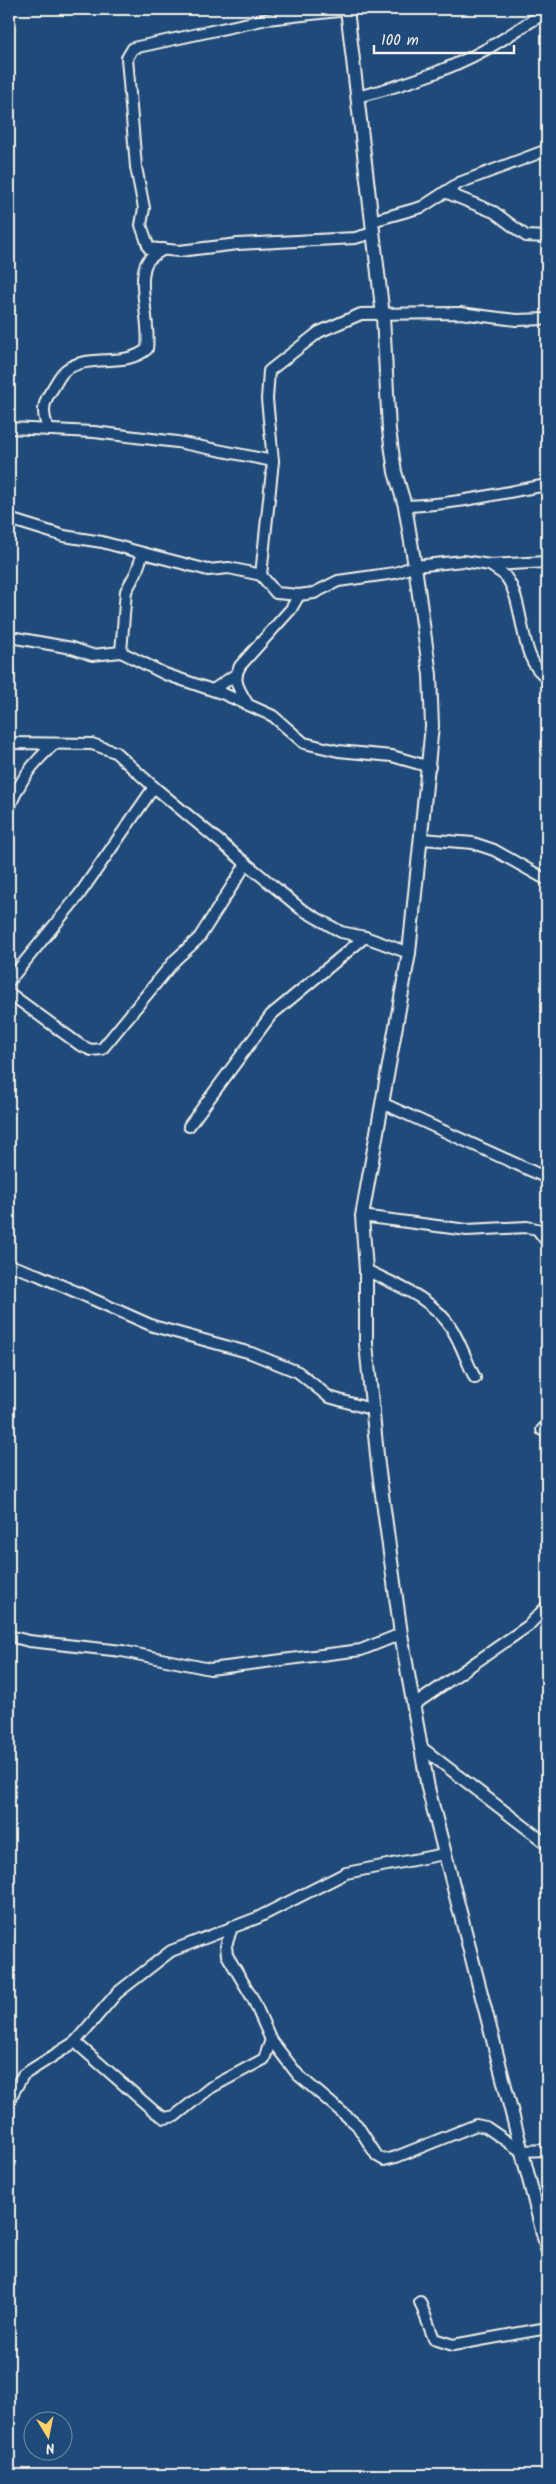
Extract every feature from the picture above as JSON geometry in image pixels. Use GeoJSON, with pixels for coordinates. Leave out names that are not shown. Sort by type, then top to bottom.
{"type":"FeatureCollection","features":[{"type":"Feature","properties":{"kind":"street"},"geometry":{"type":"LineString","coordinates":[[547,150],[459,183],[422,207],[373,227],[355,238],[248,243],[179,251],[149,248],[141,225],[144,208],[136,167],[127,58],[134,48],[266,19],[347,9],[373,227],[383,316],[389,430],[395,472],[404,506],[415,566],[430,675],[432,726],[430,766],[409,953],[362,1216],[366,1270],[366,1344],[378,1465],[401,1634],[428,1788],[521,2151],[542,2211],[547,2250]]}},
{"type":"Feature","properties":{"kind":"street"},"geometry":{"type":"LineString","coordinates":[[357,97],[429,76],[504,38],[523,24],[547,12]]}},
{"type":"Feature","properties":{"kind":"street"},"geometry":{"type":"LineString","coordinates":[[445,192],[494,212],[526,236],[547,237]]}},
{"type":"Feature","properties":{"kind":"street"},"geometry":{"type":"LineString","coordinates":[[49,430],[43,418],[44,400],[65,370],[96,359],[138,357],[147,350],[148,331],[142,280],[146,262],[164,249]]}},
{"type":"Feature","properties":{"kind":"street"},"geometry":{"type":"LineString","coordinates":[[261,575],[273,460],[267,399],[269,371],[319,332],[361,314],[383,316],[460,313],[516,320],[547,319]]}},
{"type":"Feature","properties":{"kind":"street"},"geometry":{"type":"LineString","coordinates":[[9,428],[94,432],[177,442],[273,460]]}},
{"type":"Feature","properties":{"kind":"street"},"geometry":{"type":"LineString","coordinates":[[404,506],[437,506],[547,485]]}},
{"type":"Feature","properties":{"kind":"street"},"geometry":{"type":"LineString","coordinates":[[9,519],[64,536],[102,542],[208,570],[229,568],[261,575],[276,593],[299,595],[314,593],[338,582],[395,573],[415,566],[463,561],[490,565],[547,562]]}},
{"type":"Feature","properties":{"kind":"street"},"geometry":{"type":"LineString","coordinates":[[121,652],[126,591],[136,573],[143,553]]}},
{"type":"Feature","properties":{"kind":"street"},"geometry":{"type":"LineString","coordinates":[[490,565],[505,577],[518,600],[530,655],[538,669],[547,677]]}},
{"type":"Feature","properties":{"kind":"street"},"geometry":{"type":"LineString","coordinates":[[213,690],[235,674],[291,609],[299,595]]}},
{"type":"Feature","properties":{"kind":"street"},"geometry":{"type":"LineString","coordinates":[[16,638],[72,648],[92,655],[121,652],[165,674],[213,690],[273,716],[304,743],[338,751],[392,756],[430,766]]}},
{"type":"Feature","properties":{"kind":"street"},"geometry":{"type":"LineString","coordinates":[[235,674],[235,681],[246,703]]}},
{"type":"Feature","properties":{"kind":"street"},"geometry":{"type":"LineString","coordinates":[[9,744],[92,744],[115,752],[154,787],[301,908],[341,932],[365,937],[409,953]]}},
{"type":"Feature","properties":{"kind":"street"},"geometry":{"type":"LineString","coordinates":[[9,808],[20,782],[28,770],[54,744]]}},
{"type":"Feature","properties":{"kind":"street"},"geometry":{"type":"LineString","coordinates":[[9,981],[79,895],[154,787]]}},
{"type":"Feature","properties":{"kind":"street"},"geometry":{"type":"LineString","coordinates":[[422,839],[473,842],[494,850],[547,880]]}},
{"type":"Feature","properties":{"kind":"street"},"geometry":{"type":"LineString","coordinates":[[9,993],[80,1045],[91,1050],[102,1049],[175,960],[199,938],[246,864]]}},
{"type":"Feature","properties":{"kind":"street"},"geometry":{"type":"LineString","coordinates":[[189,1126],[271,1015],[365,937]]}},
{"type":"Feature","properties":{"kind":"street"},"geometry":{"type":"LineString","coordinates":[[382,1102],[547,1178]]}},
{"type":"Feature","properties":{"kind":"street"},"geometry":{"type":"LineString","coordinates":[[362,1216],[467,1230],[527,1227],[537,1229],[547,1242]]}},
{"type":"Feature","properties":{"kind":"street"},"geometry":{"type":"LineString","coordinates":[[9,1265],[38,1275],[153,1326],[251,1353],[298,1372],[329,1397],[374,1410]]}},
{"type":"Feature","properties":{"kind":"street"},"geometry":{"type":"LineString","coordinates":[[366,1270],[415,1293],[438,1313],[451,1327],[475,1378]]}},
{"type":"Feature","properties":{"kind":"street"},"geometry":{"type":"LineString","coordinates":[[414,1705],[528,1626],[547,1606]]}},
{"type":"Feature","properties":{"kind":"street"},"geometry":{"type":"LineString","coordinates":[[9,1636],[29,1642],[122,1651],[210,1669],[360,1650],[401,1634]]}},
{"type":"Feature","properties":{"kind":"street"},"geometry":{"type":"LineString","coordinates":[[421,1747],[547,1844]]}},
{"type":"Feature","properties":{"kind":"street"},"geometry":{"type":"LineString","coordinates":[[9,2100],[23,2075],[75,2042],[117,1993],[171,1951],[257,1918],[346,1873],[444,1854]]}},
{"type":"Feature","properties":{"kind":"street"},"geometry":{"type":"LineString","coordinates":[[232,1927],[226,1946],[227,1955],[252,1999],[271,2040],[298,2075],[357,2125],[376,2156],[384,2160],[396,2158],[476,2125],[486,2127],[521,2151],[547,2150]]}},
{"type":"Feature","properties":{"kind":"street"},"geometry":{"type":"LineString","coordinates":[[75,2042],[155,2112],[165,2118],[175,2116],[210,2088],[264,2059],[271,2040]]}},
{"type":"Feature","properties":{"kind":"street"},"geometry":{"type":"LineString","coordinates":[[420,2302],[434,2339],[443,2344],[453,2345],[547,2328]]}}]}
